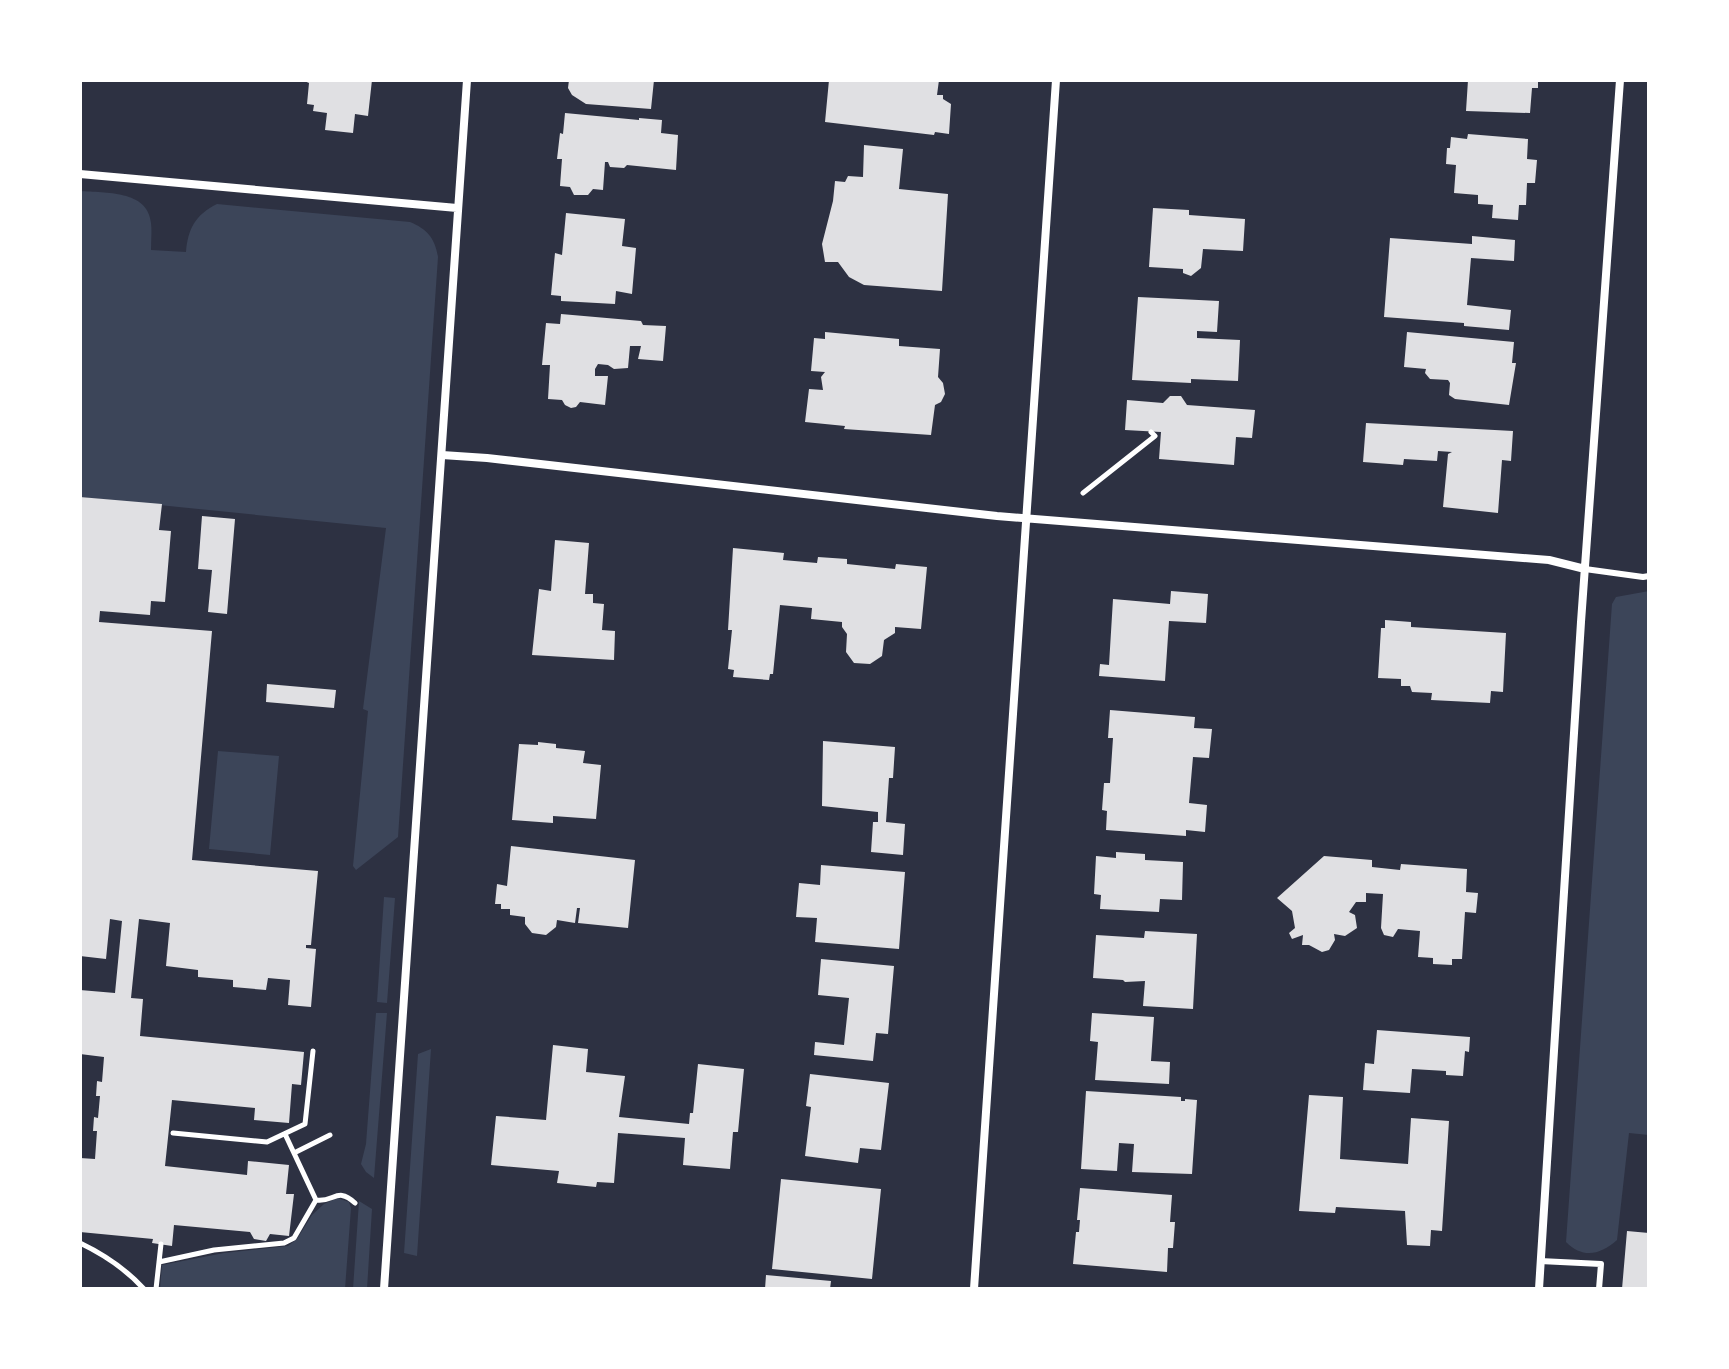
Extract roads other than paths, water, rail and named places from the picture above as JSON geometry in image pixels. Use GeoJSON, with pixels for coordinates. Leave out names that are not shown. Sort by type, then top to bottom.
{"type":"FeatureCollection","features":[{"type":"Feature","properties":{"kind":"street"},"geometry":{"type":"LineString","coordinates":[[384,1289],[467,80]]}},
{"type":"Feature","properties":{"kind":"street"},"geometry":{"type":"LineString","coordinates":[[974,1289],[1056,80]]}},
{"type":"Feature","properties":{"kind":"street"},"geometry":{"type":"LineString","coordinates":[[1539,1289],[1620,80]]}},
{"type":"Feature","properties":{"kind":"street"},"geometry":{"type":"LineString","coordinates":[[80,174],[457,208]]}},
{"type":"Feature","properties":{"kind":"street"},"geometry":{"type":"LineString","coordinates":[[442,455],[1027,518],[1549,560],[1585,569]]}},
{"type":"Feature","properties":{"kind":"lane"},"geometry":{"type":"LineString","coordinates":[[1585,569],[1649,576]]}},
{"type":"Feature","properties":{"kind":"lane"},"geometry":{"type":"LineString","coordinates":[[1540,1261],[1601,1264],[1599,1289]]}}]}
